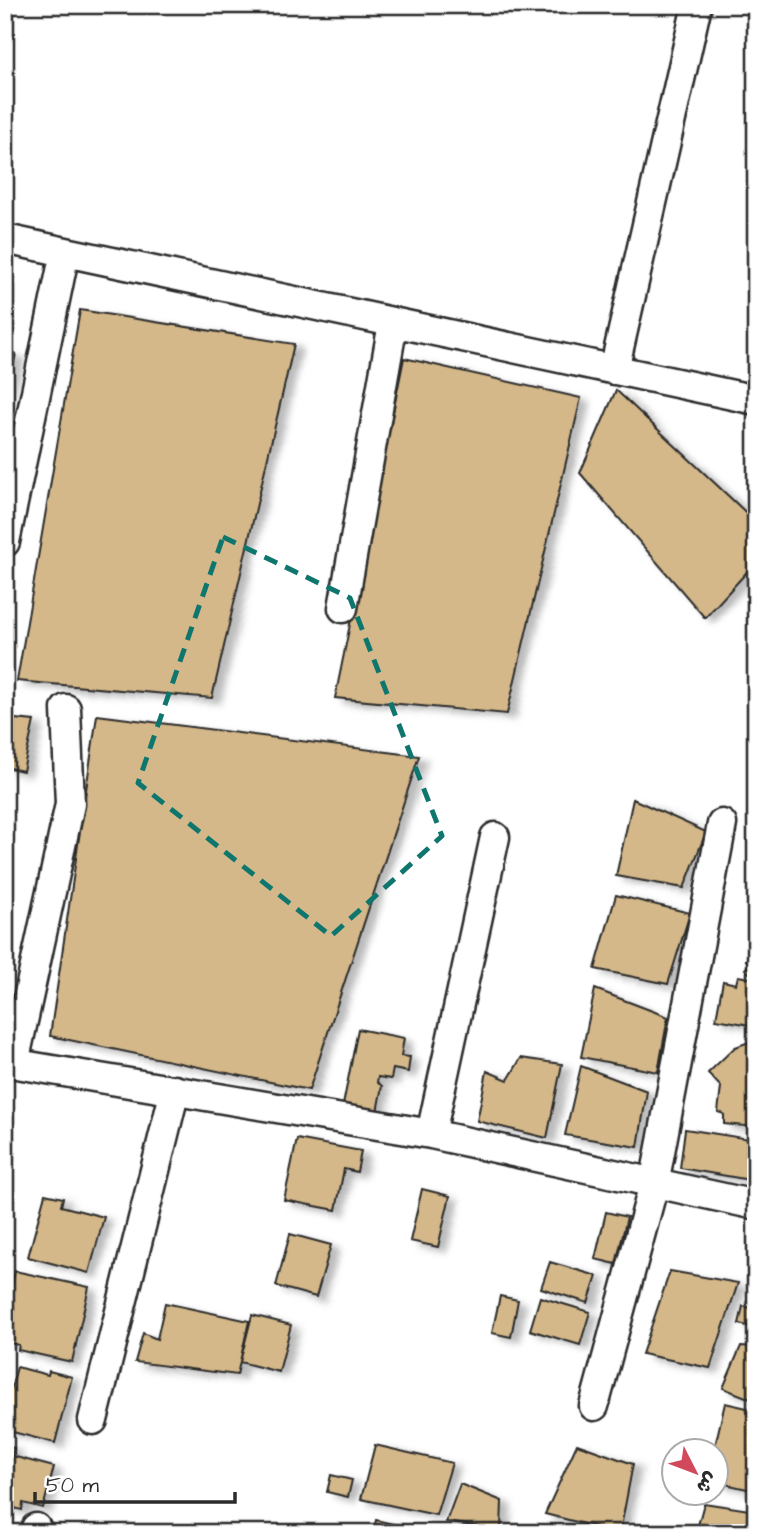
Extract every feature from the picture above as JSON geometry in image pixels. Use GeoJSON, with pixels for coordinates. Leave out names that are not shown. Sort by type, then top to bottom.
{"type":"FeatureCollection","features":[{"type":"Feature","properties":{"kind":"street"},"geometry":{"type":"LineString","coordinates":[[614,370],[697,5]]}},
{"type":"Feature","properties":{"kind":"street"},"geometry":{"type":"LineString","coordinates":[[5,239],[756,400]]}},
{"type":"Feature","properties":{"kind":"street"},"geometry":{"type":"LineString","coordinates":[[5,542],[65,252]]}},
{"type":"Feature","properties":{"kind":"street"},"geometry":{"type":"LineString","coordinates":[[343,608],[393,323]]}},
{"type":"Feature","properties":{"kind":"street"},"geometry":{"type":"LineString","coordinates":[[66,709],[70,804],[9,1062],[431,1134],[756,1205]]}},
{"type":"Feature","properties":{"kind":"street"},"geometry":{"type":"LineString","coordinates":[[594,1406],[654,1184],[722,824]]}},
{"type":"Feature","properties":{"kind":"street"},"geometry":{"type":"LineString","coordinates":[[431,1134],[495,836]]}},
{"type":"Feature","properties":{"kind":"street"},"geometry":{"type":"LineString","coordinates":[[93,1420],[174,1090]]}},
{"type":"Feature","properties":{"kind":"highlighted area"},"geometry":{"type":"Polygon","coordinates":[[[223,537],[350,598],[442,836],[331,936],[138,783],[223,537]]]}},
{"type":"Feature","properties":{"kind":"building"},"geometry":{"type":"Polygon","coordinates":[[[80,310],[294,344],[212,698],[17,681],[80,310]]]}},
{"type":"Feature","properties":{"kind":"building"},"geometry":{"type":"Polygon","coordinates":[[[5,353],[16,354],[5,398],[5,353]]]}},
{"type":"Feature","properties":{"kind":"building"},"geometry":{"type":"Polygon","coordinates":[[[404,358],[581,398],[507,714],[335,698],[404,358]]]}},
{"type":"Feature","properties":{"kind":"building"},"geometry":{"type":"Polygon","coordinates":[[[616,390],[756,522],[756,562],[705,618],[580,473],[616,390]]]}},
{"type":"Feature","properties":{"kind":"building"},"geometry":{"type":"Polygon","coordinates":[[[97,715],[419,756],[309,1090],[50,1036],[97,715]]]}},
{"type":"Feature","properties":{"kind":"building"},"geometry":{"type":"Polygon","coordinates":[[[5,718],[34,721],[23,771],[5,767],[5,718]]]}},
{"type":"Feature","properties":{"kind":"building"},"geometry":{"type":"Polygon","coordinates":[[[633,799],[706,832],[684,888],[616,876],[633,799]]]}},
{"type":"Feature","properties":{"kind":"building"},"geometry":{"type":"Polygon","coordinates":[[[616,895],[690,913],[668,984],[595,969],[616,895]]]}},
{"type":"Feature","properties":{"kind":"building"},"geometry":{"type":"Polygon","coordinates":[[[756,950],[756,971],[752,976],[745,969],[750,964],[746,960],[756,950]]]}},
{"type":"Feature","properties":{"kind":"building"},"geometry":{"type":"Polygon","coordinates":[[[738,976],[756,979],[756,1026],[716,1019],[723,981],[736,984],[738,976]]]}},
{"type":"Feature","properties":{"kind":"building"},"geometry":{"type":"Polygon","coordinates":[[[595,989],[668,1017],[658,1072],[581,1057],[595,989]]]}},
{"type":"Feature","properties":{"kind":"building"},"geometry":{"type":"Polygon","coordinates":[[[358,1029],[404,1038],[401,1056],[410,1057],[408,1072],[393,1069],[391,1079],[378,1077],[377,1082],[382,1086],[376,1117],[342,1110],[358,1029]]]}},
{"type":"Feature","properties":{"kind":"building"},"geometry":{"type":"Polygon","coordinates":[[[752,1041],[756,1047],[756,1127],[724,1124],[724,1114],[718,1112],[721,1087],[708,1073],[735,1047],[752,1041]]]}},
{"type":"Feature","properties":{"kind":"building"},"geometry":{"type":"Polygon","coordinates":[[[521,1058],[562,1064],[547,1138],[477,1121],[487,1071],[508,1080],[521,1058]]]}},
{"type":"Feature","properties":{"kind":"building"},"geometry":{"type":"Polygon","coordinates":[[[581,1066],[647,1091],[638,1147],[565,1135],[581,1066]]]}},
{"type":"Feature","properties":{"kind":"building"},"geometry":{"type":"Polygon","coordinates":[[[685,1129],[756,1140],[756,1181],[680,1168],[685,1129]]]}},
{"type":"Feature","properties":{"kind":"building"},"geometry":{"type":"Polygon","coordinates":[[[297,1139],[361,1151],[357,1172],[344,1169],[336,1210],[284,1200],[297,1139]]]}},
{"type":"Feature","properties":{"kind":"building"},"geometry":{"type":"Polygon","coordinates":[[[422,1189],[450,1196],[438,1247],[410,1241],[422,1189]]]}},
{"type":"Feature","properties":{"kind":"building"},"geometry":{"type":"Polygon","coordinates":[[[45,1194],[63,1198],[61,1206],[104,1217],[89,1273],[28,1257],[45,1194]]]}},
{"type":"Feature","properties":{"kind":"building"},"geometry":{"type":"Polygon","coordinates":[[[606,1212],[627,1217],[616,1264],[595,1259],[606,1212]]]}},
{"type":"Feature","properties":{"kind":"building"},"geometry":{"type":"Polygon","coordinates":[[[290,1234],[331,1245],[316,1297],[276,1286],[290,1234]]]}},
{"type":"Feature","properties":{"kind":"building"},"geometry":{"type":"Polygon","coordinates":[[[550,1262],[597,1276],[588,1303],[541,1288],[550,1262]]]}},
{"type":"Feature","properties":{"kind":"building"},"geometry":{"type":"Polygon","coordinates":[[[15,1271],[89,1287],[72,1362],[18,1350],[19,1345],[5,1342],[5,1317],[15,1271]]]}},
{"type":"Feature","properties":{"kind":"building"},"geometry":{"type":"Polygon","coordinates":[[[670,1271],[738,1283],[710,1368],[642,1354],[670,1271]]]}},
{"type":"Feature","properties":{"kind":"building"},"geometry":{"type":"Polygon","coordinates":[[[756,1274],[756,1304],[749,1302],[756,1274]]]}},
{"type":"Feature","properties":{"kind":"building"},"geometry":{"type":"Polygon","coordinates":[[[500,1296],[518,1300],[511,1337],[492,1333],[500,1296]]]}},
{"type":"Feature","properties":{"kind":"building"},"geometry":{"type":"Polygon","coordinates":[[[540,1297],[590,1312],[580,1345],[530,1330],[540,1297]]]}},
{"type":"Feature","properties":{"kind":"building"},"geometry":{"type":"Polygon","coordinates":[[[165,1303],[249,1321],[237,1375],[135,1362],[143,1333],[157,1339],[165,1303]]]}},
{"type":"Feature","properties":{"kind":"building"},"geometry":{"type":"Polygon","coordinates":[[[743,1306],[756,1309],[756,1328],[739,1324],[743,1306]]]}},
{"type":"Feature","properties":{"kind":"building"},"geometry":{"type":"Polygon","coordinates":[[[252,1315],[291,1325],[279,1372],[240,1362],[252,1315]]]}},
{"type":"Feature","properties":{"kind":"building"},"geometry":{"type":"Polygon","coordinates":[[[741,1346],[756,1347],[756,1401],[723,1388],[741,1346]]]}},
{"type":"Feature","properties":{"kind":"building"},"geometry":{"type":"Polygon","coordinates":[[[17,1367],[48,1375],[49,1371],[72,1377],[55,1443],[5,1430],[5,1387],[11,1389],[17,1367]]]}},
{"type":"Feature","properties":{"kind":"building"},"geometry":{"type":"Polygon","coordinates":[[[725,1403],[756,1410],[756,1491],[730,1485],[730,1436],[717,1436],[725,1403]]]}},
{"type":"Feature","properties":{"kind":"building"},"geometry":{"type":"Polygon","coordinates":[[[577,1444],[633,1464],[620,1533],[545,1514],[577,1444]]]}},
{"type":"Feature","properties":{"kind":"building"},"geometry":{"type":"Polygon","coordinates":[[[375,1445],[452,1463],[436,1515],[361,1499],[375,1445]]]}},
{"type":"Feature","properties":{"kind":"building"},"geometry":{"type":"Polygon","coordinates":[[[5,1446],[14,1448],[12,1456],[54,1467],[43,1508],[23,1503],[22,1510],[6,1506],[5,1446]]]}},
{"type":"Feature","properties":{"kind":"building"},"geometry":{"type":"Polygon","coordinates":[[[331,1475],[352,1480],[348,1497],[327,1492],[331,1475]]]}},
{"type":"Feature","properties":{"kind":"building"},"geometry":{"type":"Polygon","coordinates":[[[460,1484],[502,1501],[501,1530],[446,1522],[460,1484]]]}},
{"type":"Feature","properties":{"kind":"building"},"geometry":{"type":"Polygon","coordinates":[[[703,1506],[756,1511],[756,1533],[696,1533],[703,1506]]]}},
{"type":"Feature","properties":{"kind":"building"},"geometry":{"type":"Polygon","coordinates":[[[376,1520],[431,1533],[373,1533],[376,1520]]]}}]}
